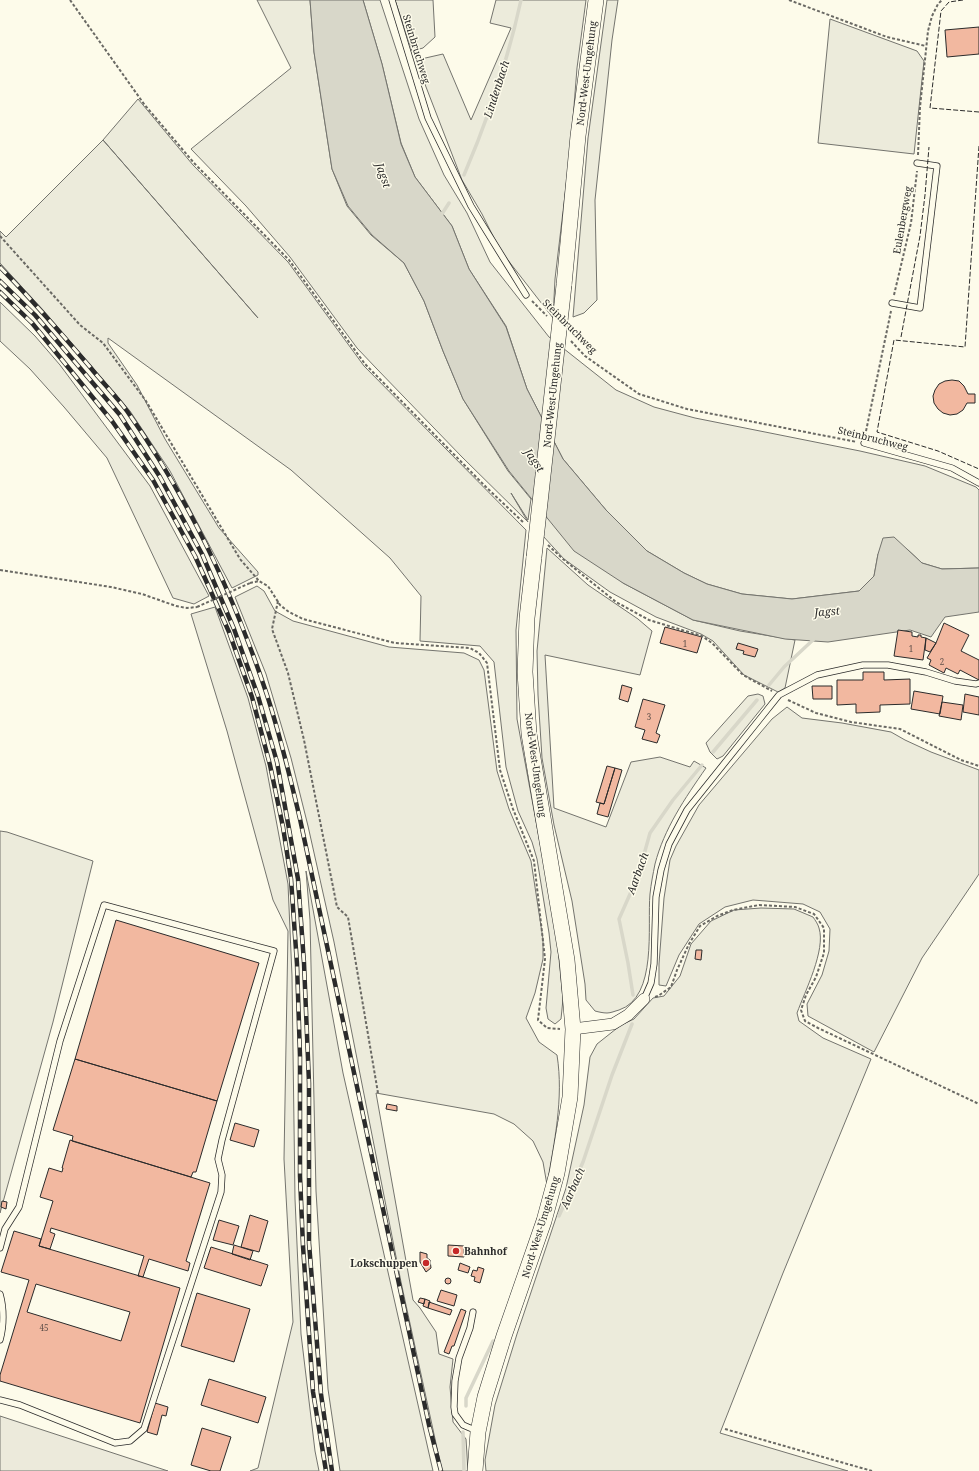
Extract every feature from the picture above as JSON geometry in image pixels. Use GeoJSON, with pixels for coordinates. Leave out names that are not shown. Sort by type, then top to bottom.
{"type":"FeatureCollection","features":[{"type":"Feature","properties":{"kind":"main road","name":"Nord-West-Umgehung"},"geometry":{"type":"LineString","coordinates":[[475,1471],[478,1432],[485,1397],[504,1336],[544,1221],[557,1173],[570,1097],[573,1029],[566,952],[529,734],[525,672],[527,618],[564,285],[578,136],[596,0]]}},
{"type":"Feature","properties":{"kind":"street"},"geometry":{"type":"LineString","coordinates":[[573,1029],[613,1024],[628,1015],[644,999]]}},
{"type":"Feature","properties":{"kind":"lane","name":"Steinbruchweg"},"geometry":{"type":"LineString","coordinates":[[392,0],[428,118],[471,206],[526,295]]}},
{"type":"Feature","properties":{"kind":"lane"},"geometry":{"type":"LineString","coordinates":[[892,303],[920,308],[937,166],[917,163]]}},
{"type":"Feature","properties":{"kind":"lane","name":"Steinbruchweg"},"geometry":{"type":"LineString","coordinates":[[864,443],[952,468],[979,483]]}},
{"type":"Feature","properties":{"kind":"lane"},"geometry":{"type":"LineString","coordinates":[[644,999],[651,983],[654,964],[656,897],[661,870],[669,844],[687,810],[779,695],[817,675],[863,665],[888,666],[926,672],[955,681],[976,684],[979,683]]}},
{"type":"Feature","properties":{"kind":"lane"},"geometry":{"type":"LineString","coordinates":[[0,1248],[5,1229],[19,1207],[60,1041],[104,905],[274,951],[222,1140],[218,1159],[222,1175],[221,1192],[144,1429],[130,1441],[115,1443],[20,1405],[0,1400]]}},
{"type":"Feature","properties":{"kind":"lane"},"geometry":{"type":"LineString","coordinates":[[0,1294],[2,1302],[0,1340]]}},
{"type":"Feature","properties":{"kind":"lane"},"geometry":{"type":"LineString","coordinates":[[473,1312],[470,1328],[459,1358],[455,1381],[454,1407],[455,1414],[463,1425],[478,1432]]}},
{"type":"Feature","properties":{"kind":"path"},"geometry":{"type":"LineString","coordinates":[[70,0],[144,104],[194,163],[289,260],[365,364],[486,487],[525,523]]}},
{"type":"Feature","properties":{"kind":"path"},"geometry":{"type":"LineString","coordinates":[[789,0],[887,37],[926,46]]}},
{"type":"Feature","properties":{"kind":"path","name":"Eulenbergweg"},"geometry":{"type":"LineString","coordinates":[[864,443],[892,303],[911,223],[915,196],[920,107],[926,46],[932,16],[938,4],[942,0]]}},
{"type":"Feature","properties":{"kind":"path"},"geometry":{"type":"LineString","coordinates":[[0,236],[80,325],[102,343],[146,400],[240,559],[259,580],[268,586],[280,605],[289,612],[303,619],[394,643],[470,648],[479,653],[487,663],[500,770],[513,809],[534,861],[546,959],[538,1020],[547,1028],[559,1030],[573,1029]]}},
{"type":"Feature","properties":{"kind":"path","name":"Steinbruchweg"},"geometry":{"type":"LineString","coordinates":[[526,295],[548,317]]}},
{"type":"Feature","properties":{"kind":"path","name":"Steinbruchweg"},"geometry":{"type":"LineString","coordinates":[[569,340],[586,356],[639,394],[687,409],[864,443]]}},
{"type":"Feature","properties":{"kind":"path"},"geometry":{"type":"LineString","coordinates":[[547,544],[616,602],[649,620],[702,636],[712,643],[743,675],[779,695],[816,713],[851,722],[900,729],[962,760],[979,766]]}},
{"type":"Feature","properties":{"kind":"path"},"geometry":{"type":"LineString","coordinates":[[0,570],[111,587],[142,594],[176,606],[187,608],[197,607],[259,580]]}},
{"type":"Feature","properties":{"kind":"path"},"geometry":{"type":"LineString","coordinates":[[278,601],[272,629],[288,674],[304,740],[337,907],[348,916],[378,1093]]}},
{"type":"Feature","properties":{"kind":"path"},"geometry":{"type":"LineString","coordinates":[[644,999],[658,996],[671,987],[689,944],[700,926],[717,916],[733,910],[759,905],[795,907],[814,914],[824,928],[824,953],[816,977],[806,995],[801,1010],[805,1021],[979,1104]]}},
{"type":"Feature","properties":{"kind":"path"},"geometry":{"type":"LineString","coordinates":[[725,1429],[872,1471]]}},
{"type":"Feature","properties":{"kind":"shaded area"},"geometry":{"type":"Polygon","coordinates":[[[257,0],[310,0],[314,52],[332,169],[347,206],[371,235],[404,263],[424,301],[463,399],[508,471],[531,499],[528,520],[511,493],[528,522],[462,457],[357,348],[290,257],[246,206],[191,149],[291,68],[257,0]]]}},
{"type":"Feature","properties":{"kind":"shaded area"},"geometry":{"type":"Polygon","coordinates":[[[363,0],[380,0],[419,119],[444,175],[467,213],[490,262],[549,337],[616,390],[654,407],[695,418],[860,451],[925,466],[976,487],[979,490],[979,568],[942,569],[922,563],[907,549],[878,554],[874,576],[859,591],[792,599],[742,594],[707,584],[684,573],[647,551],[606,510],[563,459],[527,389],[506,326],[469,269],[452,226],[415,177],[401,143],[382,64],[363,0]]]}},
{"type":"Feature","properties":{"kind":"shaded area"},"geometry":{"type":"Polygon","coordinates":[[[395,0],[433,0],[435,37],[423,48],[412,51],[395,0]]]}},
{"type":"Feature","properties":{"kind":"shaded area"},"geometry":{"type":"Polygon","coordinates":[[[496,0],[586,0],[577,68],[571,144],[555,279],[553,318],[500,250],[482,214],[462,180],[421,74],[421,59],[443,54],[471,120],[511,28],[490,23],[496,0]]]}},
{"type":"Feature","properties":{"kind":"shaded area"},"geometry":{"type":"Polygon","coordinates":[[[607,0],[618,0],[612,40],[595,200],[597,300],[584,313],[573,317],[588,138],[607,0]]]}},
{"type":"Feature","properties":{"kind":"shaded area"},"geometry":{"type":"Polygon","coordinates":[[[830,19],[917,51],[924,61],[914,154],[818,143],[830,19]]]}},
{"type":"Feature","properties":{"kind":"shaded area"},"geometry":{"type":"Polygon","coordinates":[[[138,99],[193,165],[288,262],[364,366],[526,530],[516,630],[517,719],[556,929],[563,999],[561,1019],[555,1024],[548,1019],[546,1008],[551,952],[537,859],[532,842],[518,811],[506,767],[494,662],[480,646],[420,641],[421,596],[390,558],[291,470],[108,338],[108,343],[137,385],[165,439],[219,528],[258,572],[258,575],[232,588],[170,471],[130,411],[44,311],[0,263],[0,231],[6,237],[103,140],[138,99]]]}},
{"type":"Feature","properties":{"kind":"shaded area"},"geometry":{"type":"Polygon","coordinates":[[[0,302],[35,336],[60,365],[150,486],[209,596],[194,604],[173,598],[107,458],[30,369],[0,341],[0,302]]]}},
{"type":"Feature","properties":{"kind":"shaded area"},"geometry":{"type":"Polygon","coordinates":[[[545,515],[623,583],[693,620],[740,631],[795,640],[785,688],[778,692],[744,675],[713,641],[701,634],[656,617],[610,592],[564,559],[543,536],[545,515]]]}},
{"type":"Feature","properties":{"kind":"shaded area"},"geometry":{"type":"Polygon","coordinates":[[[547,548],[588,585],[638,619],[652,631],[640,675],[545,655],[554,808],[606,827],[631,762],[660,757],[690,767],[694,761],[706,768],[676,814],[664,838],[655,864],[650,894],[648,959],[645,976],[640,991],[631,1003],[619,1010],[608,1013],[595,1011],[586,1000],[585,984],[572,901],[554,825],[542,758],[537,651],[547,548]]]}},
{"type":"Feature","properties":{"kind":"shaded area"},"geometry":{"type":"Polygon","coordinates":[[[257,586],[264,591],[275,611],[293,621],[389,647],[464,653],[479,660],[484,670],[497,771],[509,809],[531,861],[543,939],[543,959],[535,993],[526,1018],[539,1042],[557,1055],[559,1071],[559,1104],[547,1185],[543,1162],[533,1141],[514,1124],[494,1114],[376,1093],[413,1300],[436,1332],[439,1354],[453,1359],[450,1387],[453,1422],[466,1439],[468,1471],[442,1471],[401,1282],[334,942],[308,826],[291,758],[266,674],[235,597],[257,586]]]}},
{"type":"Feature","properties":{"kind":"shaded area"},"geometry":{"type":"Polygon","coordinates":[[[215,607],[248,698],[266,766],[288,884],[292,976],[295,1199],[301,1334],[315,1451],[319,1471],[250,1471],[258,1468],[293,1322],[284,1159],[288,931],[273,900],[227,731],[191,614],[215,607]]]}},
{"type":"Feature","properties":{"kind":"shaded area"},"geometry":{"type":"Polygon","coordinates":[[[758,694],[763,696],[765,704],[723,756],[717,759],[710,752],[706,743],[748,696],[758,694]]]}},
{"type":"Feature","properties":{"kind":"shaded area"},"geometry":{"type":"Polygon","coordinates":[[[787,707],[802,718],[842,723],[891,732],[931,752],[979,770],[979,874],[922,958],[874,1052],[808,1016],[807,1004],[822,975],[829,951],[830,929],[820,912],[803,904],[753,900],[725,907],[699,924],[679,955],[666,986],[659,985],[659,964],[664,898],[670,860],[676,846],[699,805],[772,719],[787,707]]]}},
{"type":"Feature","properties":{"kind":"shaded area"},"geometry":{"type":"Polygon","coordinates":[[[0,831],[93,861],[53,1022],[0,1213],[0,831]]]}},
{"type":"Feature","properties":{"kind":"shaded area"},"geometry":{"type":"Polygon","coordinates":[[[306,871],[343,1073],[433,1471],[340,1471],[328,1389],[316,1191],[310,920],[306,871]]]}},
{"type":"Feature","properties":{"kind":"shaded area"},"geometry":{"type":"Polygon","coordinates":[[[761,908],[794,909],[813,917],[819,928],[820,947],[814,970],[797,1013],[799,1021],[823,1038],[871,1059],[783,1273],[720,1433],[848,1471],[486,1471],[485,1460],[495,1405],[566,1188],[584,1105],[590,1057],[597,1044],[621,1025],[634,1019],[653,998],[664,996],[680,976],[691,944],[711,921],[734,910],[761,908]]]}},
{"type":"Feature","properties":{"kind":"shaded area"},"geometry":{"type":"Polygon","coordinates":[[[0,1416],[168,1471],[0,1471],[0,1416]]]}},
{"type":"Feature","properties":{"kind":"water","name":"Jagst"},"geometry":{"type":"Polygon","coordinates":[[[310,0],[363,0],[382,64],[401,144],[415,177],[452,226],[469,269],[506,327],[527,389],[563,459],[606,510],[647,551],[684,573],[707,584],[742,594],[792,599],[859,591],[874,576],[883,538],[894,537],[922,563],[942,569],[979,568],[979,612],[945,617],[931,637],[910,630],[828,642],[785,639],[693,620],[623,583],[574,551],[509,471],[463,399],[424,301],[404,263],[372,235],[348,206],[332,169],[314,52],[310,0]]]}},
{"type":"Feature","properties":{"kind":"building"},"geometry":{"type":"Polygon","coordinates":[[[979,27],[979,54],[947,57],[945,30],[979,27]]]}},
{"type":"Feature","properties":{"kind":"building"},"geometry":{"type":"Polygon","coordinates":[[[416,39],[418,46],[412,48],[410,41],[416,39]]]}},
{"type":"Feature","properties":{"kind":"building"},"geometry":{"type":"Polygon","coordinates":[[[952,380],[959,381],[964,386],[968,394],[975,394],[975,403],[967,403],[963,410],[957,414],[950,415],[943,413],[938,409],[934,403],[933,396],[939,384],[952,380]]]}},
{"type":"Feature","properties":{"kind":"building"},"geometry":{"type":"Polygon","coordinates":[[[944,623],[969,635],[961,651],[979,660],[979,680],[960,670],[958,674],[946,668],[944,673],[929,665],[931,660],[927,658],[936,643],[944,623]]]}},
{"type":"Feature","properties":{"kind":"building"},"geometry":{"type":"Polygon","coordinates":[[[665,627],[702,637],[697,653],[660,643],[665,627]]]}},
{"type":"Feature","properties":{"kind":"building"},"geometry":{"type":"Polygon","coordinates":[[[898,630],[912,632],[912,636],[918,637],[918,635],[921,635],[921,637],[926,638],[923,660],[894,656],[898,630]]]}},
{"type":"Feature","properties":{"kind":"building"},"geometry":{"type":"Polygon","coordinates":[[[926,638],[936,643],[930,652],[925,650],[926,638]]]}},
{"type":"Feature","properties":{"kind":"building"},"geometry":{"type":"Polygon","coordinates":[[[738,643],[758,649],[755,657],[743,654],[744,651],[736,649],[738,643]]]}},
{"type":"Feature","properties":{"kind":"building"},"geometry":{"type":"Polygon","coordinates":[[[863,672],[884,672],[884,680],[910,679],[910,704],[880,705],[880,712],[856,713],[856,704],[837,705],[837,680],[863,680],[863,672]]]}},
{"type":"Feature","properties":{"kind":"building"},"geometry":{"type":"Polygon","coordinates":[[[622,685],[632,688],[628,702],[619,699],[622,685]]]}},
{"type":"Feature","properties":{"kind":"building"},"geometry":{"type":"Polygon","coordinates":[[[812,686],[832,686],[832,699],[813,699],[812,686]]]}},
{"type":"Feature","properties":{"kind":"building"},"geometry":{"type":"Polygon","coordinates":[[[914,691],[943,696],[940,714],[911,709],[914,691]]]}},
{"type":"Feature","properties":{"kind":"building"},"geometry":{"type":"Polygon","coordinates":[[[965,694],[979,697],[979,715],[963,712],[965,694]]]}},
{"type":"Feature","properties":{"kind":"building"},"geometry":{"type":"Polygon","coordinates":[[[643,699],[665,705],[656,733],[660,735],[657,743],[642,739],[645,730],[635,727],[643,699]]]}},
{"type":"Feature","properties":{"kind":"building"},"geometry":{"type":"Polygon","coordinates":[[[942,702],[963,705],[961,720],[939,716],[942,702]]]}},
{"type":"Feature","properties":{"kind":"building"},"geometry":{"type":"Polygon","coordinates":[[[607,766],[615,768],[604,804],[596,802],[607,766]]]}},
{"type":"Feature","properties":{"kind":"building"},"geometry":{"type":"Polygon","coordinates":[[[615,768],[622,770],[608,817],[597,814],[600,803],[604,804],[615,768]]]}},
{"type":"Feature","properties":{"kind":"building"},"geometry":{"type":"Polygon","coordinates":[[[116,920],[259,963],[217,1101],[75,1059],[116,920]]]}},
{"type":"Feature","properties":{"kind":"building"},"geometry":{"type":"Polygon","coordinates":[[[696,950],[702,950],[701,960],[695,959],[696,950]]]}},
{"type":"Feature","properties":{"kind":"building"},"geometry":{"type":"Polygon","coordinates":[[[75,1059],[217,1101],[196,1172],[193,1172],[191,1177],[72,1141],[73,1136],[53,1130],[75,1059]]]}},
{"type":"Feature","properties":{"kind":"building"},"geometry":{"type":"Polygon","coordinates":[[[387,1104],[397,1106],[397,1111],[386,1109],[387,1104]]]}},
{"type":"Feature","properties":{"kind":"building"},"geometry":{"type":"Polygon","coordinates":[[[235,1123],[259,1130],[254,1147],[230,1140],[235,1123]]]}},
{"type":"Feature","properties":{"kind":"building"},"geometry":{"type":"Polygon","coordinates":[[[70,1140],[210,1183],[186,1261],[190,1263],[188,1271],[149,1259],[143,1277],[138,1276],[144,1256],[51,1228],[50,1232],[55,1234],[50,1249],[39,1246],[53,1201],[40,1197],[49,1168],[62,1172],[70,1140]]]}},
{"type":"Feature","properties":{"kind":"building"},"geometry":{"type":"Polygon","coordinates":[[[2,1201],[7,1202],[6,1209],[1,1207],[2,1201]]]}},
{"type":"Feature","properties":{"kind":"building"},"geometry":{"type":"Polygon","coordinates":[[[250,1215],[268,1221],[259,1252],[241,1247],[250,1215]]]}},
{"type":"Feature","properties":{"kind":"building"},"geometry":{"type":"Polygon","coordinates":[[[219,1220],[239,1226],[233,1245],[213,1240],[219,1220]]]}},
{"type":"Feature","properties":{"kind":"building"},"geometry":{"type":"Polygon","coordinates":[[[14,1231],[41,1239],[39,1246],[180,1288],[140,1423],[0,1381],[0,1375],[29,1280],[1,1272],[14,1231]],[[36,1284],[27,1312],[121,1341],[130,1312],[36,1284]]]}},
{"type":"Feature","properties":{"kind":"building"},"geometry":{"type":"Polygon","coordinates":[[[234,1245],[253,1251],[250,1260],[232,1254],[234,1245]]]}},
{"type":"Feature","properties":{"kind":"building","name":"Bahnhof"},"geometry":{"type":"Polygon","coordinates":[[[448,1245],[464,1246],[464,1257],[448,1256],[448,1245]]]}},
{"type":"Feature","properties":{"kind":"building"},"geometry":{"type":"Polygon","coordinates":[[[211,1247],[268,1265],[261,1286],[204,1268],[211,1247]]]}},
{"type":"Feature","properties":{"kind":"building","name":"Lokschuppen"},"geometry":{"type":"Polygon","coordinates":[[[420,1252],[427,1254],[427,1258],[430,1260],[431,1268],[426,1272],[420,1262],[420,1252]]]}},
{"type":"Feature","properties":{"kind":"building"},"geometry":{"type":"Polygon","coordinates":[[[460,1263],[470,1267],[468,1273],[458,1270],[460,1263]]]}},
{"type":"Feature","properties":{"kind":"building"},"geometry":{"type":"Polygon","coordinates":[[[478,1267],[484,1269],[480,1283],[474,1281],[475,1277],[471,1276],[473,1270],[477,1271],[478,1267]]]}},
{"type":"Feature","properties":{"kind":"building"},"geometry":{"type":"Polygon","coordinates":[[[448,1278],[451,1281],[448,1284],[445,1281],[448,1278]]]}},
{"type":"Feature","properties":{"kind":"building"},"geometry":{"type":"Polygon","coordinates":[[[441,1290],[457,1295],[454,1306],[437,1301],[441,1290]]]}},
{"type":"Feature","properties":{"kind":"building"},"geometry":{"type":"Polygon","coordinates":[[[197,1293],[250,1309],[234,1362],[181,1346],[197,1293]]]}},
{"type":"Feature","properties":{"kind":"building"},"geometry":{"type":"Polygon","coordinates":[[[420,1298],[425,1299],[424,1304],[418,1302],[420,1298]]]}},
{"type":"Feature","properties":{"kind":"building"},"geometry":{"type":"Polygon","coordinates":[[[425,1299],[430,1301],[428,1308],[423,1306],[425,1299]]]}},
{"type":"Feature","properties":{"kind":"building"},"geometry":{"type":"Polygon","coordinates":[[[429,1302],[452,1310],[450,1315],[428,1308],[429,1302]]]}},
{"type":"Feature","properties":{"kind":"building"},"geometry":{"type":"Polygon","coordinates":[[[461,1309],[466,1311],[454,1346],[452,1346],[449,1354],[444,1352],[461,1309]]]}},
{"type":"Feature","properties":{"kind":"building"},"geometry":{"type":"Polygon","coordinates":[[[209,1379],[266,1397],[258,1423],[201,1405],[209,1379]]]}},
{"type":"Feature","properties":{"kind":"building"},"geometry":{"type":"Polygon","coordinates":[[[155,1403],[168,1407],[166,1416],[162,1415],[157,1435],[147,1432],[155,1403]]]}},
{"type":"Feature","properties":{"kind":"building"},"geometry":{"type":"Polygon","coordinates":[[[202,1428],[231,1437],[220,1471],[211,1471],[191,1465],[202,1428]]]}},
{"type":"Feature","properties":{"kind":"waterway","name":"Lindenbach"},"geometry":{"type":"LineString","coordinates":[[464,175],[497,89],[521,0]]}},
{"type":"Feature","properties":{"kind":"waterway","name":"Lindenbach"},"geometry":{"type":"LineString","coordinates":[[440,217],[449,203]]}},
{"type":"Feature","properties":{"kind":"waterway","name":"Aarbach"},"geometry":{"type":"LineString","coordinates":[[769,685],[784,667],[814,639]]}},
{"type":"Feature","properties":{"kind":"waterway","name":"Aarbach"},"geometry":{"type":"LineString","coordinates":[[713,752],[757,700]]}},
{"type":"Feature","properties":{"kind":"waterway","name":"Aarbach"},"geometry":{"type":"LineString","coordinates":[[633,995],[619,919],[638,876],[650,833],[673,800],[702,765]]}},
{"type":"Feature","properties":{"kind":"waterway","name":"Aarbach"},"geometry":{"type":"LineString","coordinates":[[559,1216],[583,1162],[612,1075],[632,1024]]}},
{"type":"Feature","properties":{"kind":"waterway","name":"Aarbach"},"geometry":{"type":"LineString","coordinates":[[466,1406],[466,1398],[493,1341]]}},
{"type":"Feature","properties":{"kind":"waterway","name":"Aarbach"},"geometry":{"type":"LineString","coordinates":[[463,1432],[464,1471]]}},
{"type":"Feature","properties":{"kind":"railway"},"geometry":{"type":"LineString","coordinates":[[0,267],[46,316],[118,400],[149,444],[170,477],[207,547],[224,582],[253,655],[276,724],[300,819],[429,1425],[441,1471]]}},
{"type":"Feature","properties":{"kind":"railway"},"geometry":{"type":"LineString","coordinates":[[0,281],[35,315],[120,415],[160,477],[202,554],[234,629],[258,696],[277,762],[298,879],[304,963],[309,1083],[309,1243],[321,1394],[332,1471]]}},
{"type":"Feature","properties":{"kind":"railway"},"geometry":{"type":"LineString","coordinates":[[0,292],[32,323],[112,421],[153,480],[195,556],[229,632],[252,697],[270,765],[283,827],[291,879],[297,964],[300,1056],[300,1176],[303,1246],[313,1392],[326,1471]]}},
{"type":"Feature","properties":{"kind":"fence"},"geometry":{"type":"LineString","coordinates":[[963,0],[949,2],[941,11],[930,108],[979,112]]}},
{"type":"Feature","properties":{"kind":"fence"},"geometry":{"type":"LineString","coordinates":[[979,146],[965,347],[894,340],[877,432],[938,451],[979,469]]}},
{"type":"Feature","properties":{"kind":"fence"},"geometry":{"type":"LineString","coordinates":[[901,337],[920,236],[929,147]]}},
{"type":"Feature","properties":{"kind":"place","name":"Bahnhof"},"geometry":{"type":"Point","coordinates":[456,1251]}},
{"type":"Feature","properties":{"kind":"place","name":"Lokschuppen"},"geometry":{"type":"Point","coordinates":[426,1263]}}]}
